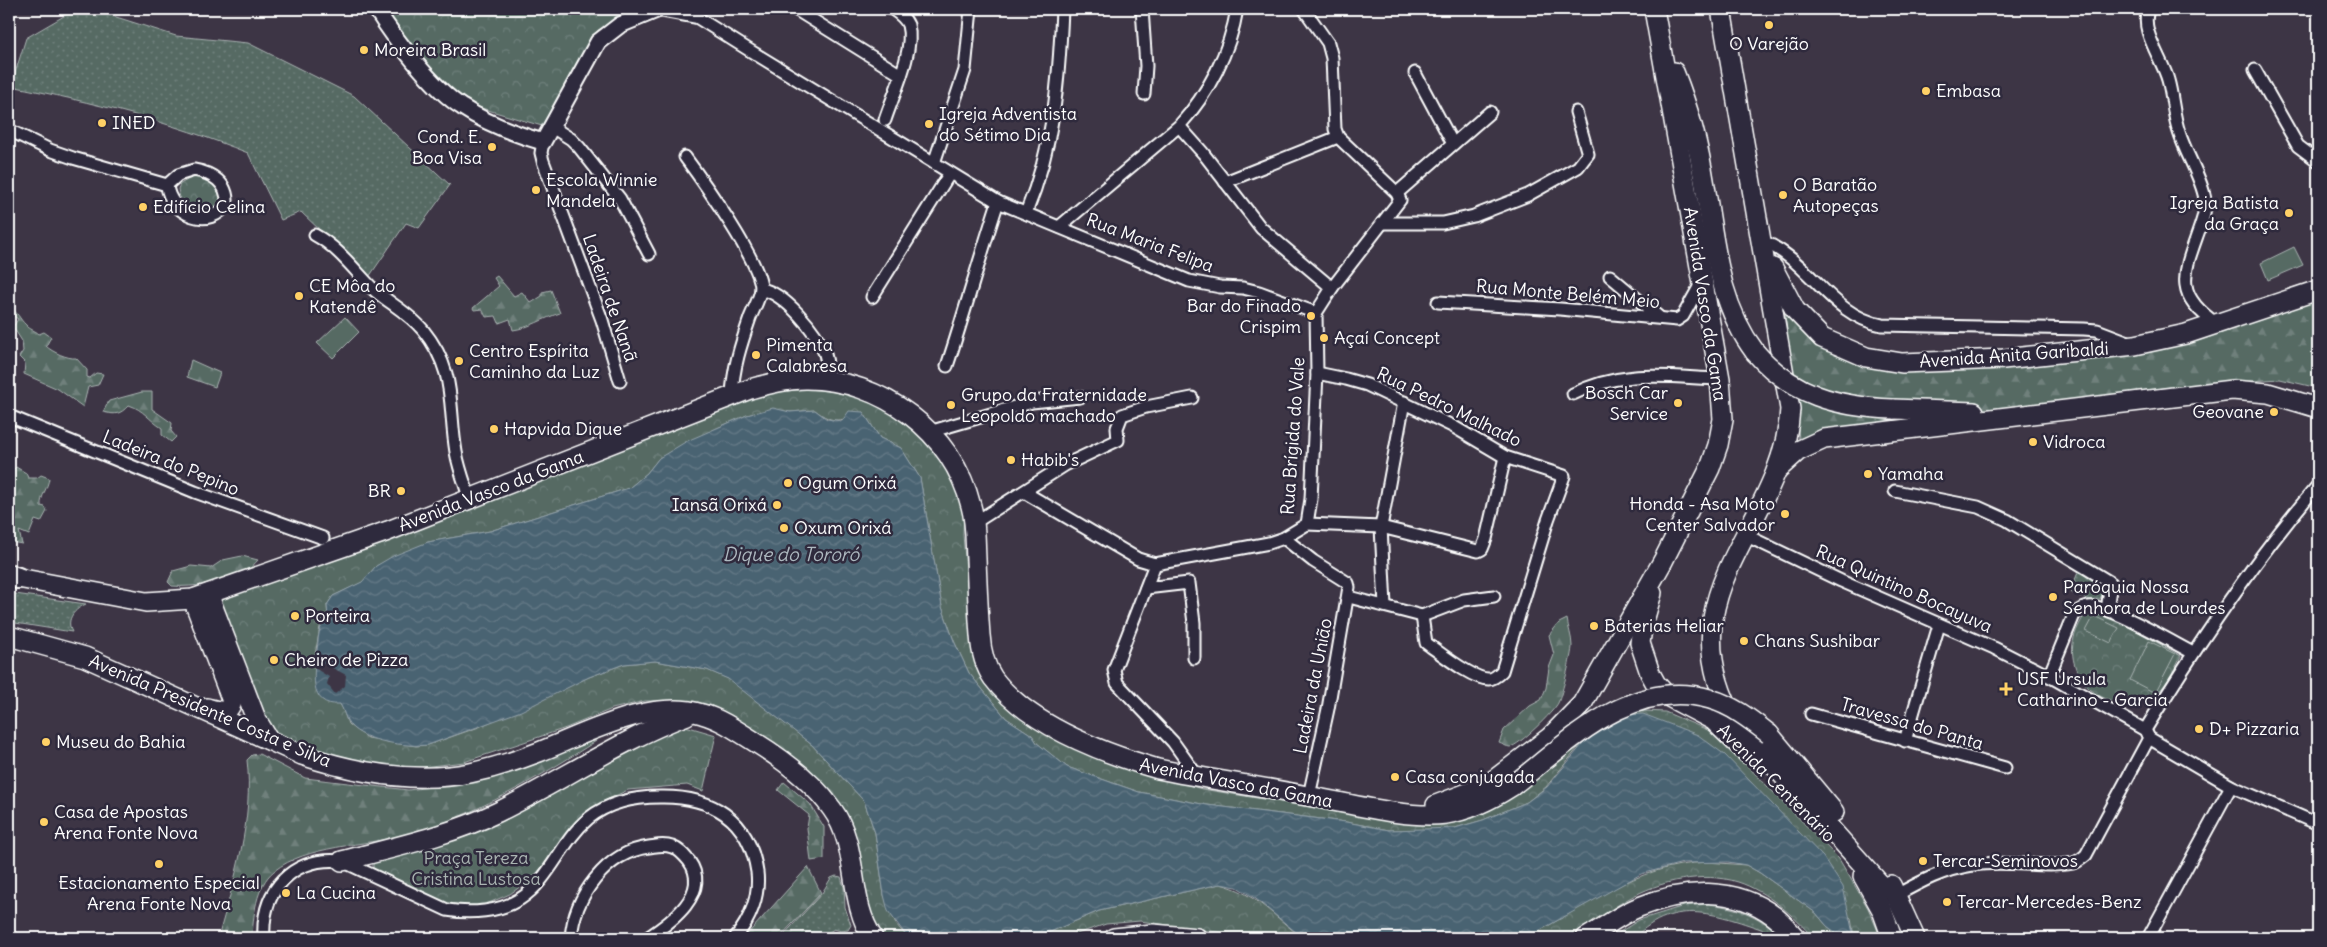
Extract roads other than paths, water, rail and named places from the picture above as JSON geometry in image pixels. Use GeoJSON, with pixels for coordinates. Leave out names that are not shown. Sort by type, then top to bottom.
{"type":"FeatureCollection","features":[{"type":"Feature","properties":{"kind":"main road","name":"Avenida Vasco da Gama"},"geometry":{"type":"LineString","coordinates":[[1392,811],[1430,806],[1450,801],[1479,789],[1504,773],[1550,737],[1582,704],[1663,561],[1710,468],[1718,445],[1723,420],[1720,379],[1654,9]]}},
{"type":"Feature","properties":{"kind":"main road"},"geometry":{"type":"LineString","coordinates":[[1721,9],[1790,409],[1789,428],[1777,470],[1744,535],[1720,590],[1711,623],[1713,667],[1721,693],[1736,723],[1844,841],[1881,886],[1895,896]]}},
{"type":"Feature","properties":{"kind":"main road"},"geometry":{"type":"LineString","coordinates":[[1658,32],[1691,120],[1723,286],[1739,328],[1763,361],[1790,383],[1823,399],[1861,408],[2025,414]]}},
{"type":"Feature","properties":{"kind":"main road","name":"Avenida Anita Garibaldi"},"geometry":{"type":"LineString","coordinates":[[1762,241],[1783,290],[1795,310],[1822,338],[1866,357],[1902,362],[1975,360],[2069,353],[2135,345],[2186,334],[2318,290]]}},
{"type":"Feature","properties":{"kind":"main road","name":"Avenida Vasco da Gama"},"geometry":{"type":"LineString","coordinates":[[12,577],[146,602],[200,596],[310,559],[470,500],[732,396],[771,383],[789,380],[826,381],[874,394],[894,403],[914,417],[930,432],[952,459],[971,506],[974,523],[981,649],[992,677],[1021,704],[1072,738],[1127,760],[1158,769],[1309,796],[1351,806],[1429,814],[1458,812],[1494,798],[1611,712],[1653,697],[1692,695],[1711,699],[1741,713],[1769,734]]}},
{"type":"Feature","properties":{"kind":"main road"},"geometry":{"type":"LineString","coordinates":[[1777,470],[1798,451],[1824,439],[2232,390],[2268,393],[2318,408]]}},
{"type":"Feature","properties":{"kind":"main road","name":"Avenida Centenário"},"geometry":{"type":"LineString","coordinates":[[1663,561],[1645,615],[1640,643],[1650,673],[1656,684],[1667,696],[1713,720],[1845,854],[1872,889],[1892,938]]}},
{"type":"Feature","properties":{"kind":"main road"},"geometry":{"type":"LineString","coordinates":[[189,703],[221,712],[227,710],[231,706],[232,701],[200,596]]}},
{"type":"Feature","properties":{"kind":"main road"},"geometry":{"type":"LineString","coordinates":[[200,596],[256,719],[269,740]]}},
{"type":"Feature","properties":{"kind":"main road","name":"Avenida Presidente Costa e Silva"},"geometry":{"type":"LineString","coordinates":[[9,636],[85,657],[302,755],[339,767],[385,775],[438,777],[501,766],[632,716],[663,711],[702,714],[767,750],[809,783],[833,809],[845,835],[858,902],[863,919],[872,938]]}},
{"type":"Feature","properties":{"kind":"main road"},"geometry":{"type":"LineString","coordinates":[[342,860],[428,839],[464,827],[498,812],[642,734],[693,712]]}},
{"type":"Feature","properties":{"kind":"main road","name":"Avenida Centenário"},"geometry":{"type":"LineString","coordinates":[[1769,734],[1890,880],[1895,896],[1915,938]]}},
{"type":"Feature","properties":{"kind":"main road"},"geometry":{"type":"LineString","coordinates":[[1586,938],[1637,907],[1678,895],[1700,893],[1720,893],[1748,900],[1775,916],[1796,938]]}},
{"type":"Feature","properties":{"kind":"main road"},"geometry":{"type":"LineString","coordinates":[[1114,938],[1145,934],[1197,938]]}},
{"type":"Feature","properties":{"kind":"street"},"geometry":{"type":"LineString","coordinates":[[380,12],[395,38],[453,101],[482,119],[543,142],[590,53],[598,42],[620,25],[658,9],[698,18]]}},
{"type":"Feature","properties":{"kind":"street"},"geometry":{"type":"LineString","coordinates":[[688,9],[698,18]]}},
{"type":"Feature","properties":{"kind":"street"},"geometry":{"type":"LineString","coordinates":[[795,9],[901,75]]}},
{"type":"Feature","properties":{"kind":"street"},"geometry":{"type":"LineString","coordinates":[[885,120],[908,49],[909,32],[907,23],[902,16],[892,9]]}},
{"type":"Feature","properties":{"kind":"street"},"geometry":{"type":"LineString","coordinates":[[934,163],[965,70],[971,9]]}},
{"type":"Feature","properties":{"kind":"street"},"geometry":{"type":"LineString","coordinates":[[1026,214],[1041,173],[1052,127],[1060,66],[1062,9]]}},
{"type":"Feature","properties":{"kind":"street"},"geometry":{"type":"LineString","coordinates":[[1142,9],[1146,66],[1144,94]]}},
{"type":"Feature","properties":{"kind":"street"},"geometry":{"type":"LineString","coordinates":[[1059,227],[1179,126],[1196,107],[1226,50],[1237,9]]}},
{"type":"Feature","properties":{"kind":"street"},"geometry":{"type":"LineString","coordinates":[[1304,9],[1328,43],[1332,58],[1335,129],[1338,137],[1400,196],[1399,204],[1332,288],[1316,313]]}},
{"type":"Feature","properties":{"kind":"street"},"geometry":{"type":"LineString","coordinates":[[2149,9],[2145,20],[2148,33],[2168,80],[2178,131],[2202,185],[2205,202],[2204,218],[2186,265],[2184,276],[2193,303],[2206,317],[2217,324]]}},
{"type":"Feature","properties":{"kind":"street","name":"Rua Maria Felipa"},"geometry":{"type":"LineString","coordinates":[[698,18],[998,202],[1189,281],[1259,292],[1316,313]]}},
{"type":"Feature","properties":{"kind":"street"},"geometry":{"type":"LineString","coordinates":[[2255,70],[2298,146],[2318,161]]}},
{"type":"Feature","properties":{"kind":"street"},"geometry":{"type":"LineString","coordinates":[[1415,73],[1452,144]]}},
{"type":"Feature","properties":{"kind":"street"},"geometry":{"type":"LineString","coordinates":[[1397,193],[1490,112]]}},
{"type":"Feature","properties":{"kind":"street"},"geometry":{"type":"LineString","coordinates":[[1382,223],[1444,223],[1474,216],[1528,195],[1578,167],[1588,154],[1576,112]]}},
{"type":"Feature","properties":{"kind":"street"},"geometry":{"type":"LineString","coordinates":[[1179,126],[1261,228],[1332,288]]}},
{"type":"Feature","properties":{"kind":"street"},"geometry":{"type":"LineString","coordinates":[[552,127],[572,139],[620,199],[649,254]]}},
{"type":"Feature","properties":{"kind":"street"},"geometry":{"type":"LineString","coordinates":[[9,130],[73,158],[167,185]]}},
{"type":"Feature","properties":{"kind":"street"},"geometry":{"type":"LineString","coordinates":[[1225,182],[1338,137]]}},
{"type":"Feature","properties":{"kind":"street","name":"Ladeira de Nanã"},"geometry":{"type":"LineString","coordinates":[[543,142],[541,149],[543,161],[602,320],[620,381]]}},
{"type":"Feature","properties":{"kind":"street"},"geometry":{"type":"LineString","coordinates":[[685,157],[740,239],[752,262],[761,289],[739,349],[734,369],[732,396]]}},
{"type":"Feature","properties":{"kind":"street"},"geometry":{"type":"LineString","coordinates":[[186,172],[205,172],[220,182],[225,188],[227,203],[220,213],[212,216],[195,217],[179,211],[168,195],[167,185],[173,178],[186,172]]}},
{"type":"Feature","properties":{"kind":"street"},"geometry":{"type":"LineString","coordinates":[[872,297],[950,173]]}},
{"type":"Feature","properties":{"kind":"street"},"geometry":{"type":"LineString","coordinates":[[947,366],[963,320],[975,272],[998,202]]}},
{"type":"Feature","properties":{"kind":"street"},"geometry":{"type":"LineString","coordinates":[[315,235],[334,247],[373,288],[415,322],[432,343],[448,375],[456,454],[470,500]]}},
{"type":"Feature","properties":{"kind":"street"},"geometry":{"type":"LineString","coordinates":[[1762,241],[1781,251],[1844,308],[1867,322],[1882,325],[2097,330],[2135,345]]}},
{"type":"Feature","properties":{"kind":"street"},"geometry":{"type":"LineString","coordinates":[[1610,276],[1660,318]]}},
{"type":"Feature","properties":{"kind":"street","name":"Rua Monte Belém Meio"},"geometry":{"type":"LineString","coordinates":[[1438,302],[1560,309],[1677,320],[1683,316],[1703,280]]}},
{"type":"Feature","properties":{"kind":"street"},"geometry":{"type":"LineString","coordinates":[[761,289],[770,291],[787,303],[822,346],[827,360],[826,381]]}},
{"type":"Feature","properties":{"kind":"street","name":"Rua Brígida do Vale"},"geometry":{"type":"LineString","coordinates":[[1024,492],[1138,560],[1155,564],[1269,543],[1284,538],[1307,524],[1311,499],[1316,373],[1316,313]]}},
{"type":"Feature","properties":{"kind":"street","name":"Rua Pedro Malhado"},"geometry":{"type":"LineString","coordinates":[[1316,373],[1367,385],[1454,427],[1505,457],[1564,476],[1548,520],[1502,671],[1496,677],[1488,680],[1477,676],[1426,642],[1422,616]]}},
{"type":"Feature","properties":{"kind":"street"},"geometry":{"type":"LineString","coordinates":[[1572,394],[1593,384],[1634,376],[1720,379]]}},
{"type":"Feature","properties":{"kind":"street"},"geometry":{"type":"LineString","coordinates":[[930,432],[1032,402],[1080,397]]}},
{"type":"Feature","properties":{"kind":"street"},"geometry":{"type":"LineString","coordinates":[[974,523],[1065,465],[1118,440],[1117,428],[1122,415],[1146,407],[1192,398]]}},
{"type":"Feature","properties":{"kind":"street"},"geometry":{"type":"LineString","coordinates":[[1385,606],[1381,527],[1404,402]]}},
{"type":"Feature","properties":{"kind":"street","name":"Ladeira do Pepino"},"geometry":{"type":"LineString","coordinates":[[9,416],[238,509],[323,538]]}},
{"type":"Feature","properties":{"kind":"street"},"geometry":{"type":"LineString","coordinates":[[1307,524],[1381,527],[1470,550],[1482,549],[1505,457]]}},
{"type":"Feature","properties":{"kind":"street"},"geometry":{"type":"LineString","coordinates":[[1895,896],[1930,877],[1972,865],[2002,862],[2061,864],[2078,861],[2086,855],[2147,734],[2193,653],[2229,599],[2281,528],[2318,485]]}},
{"type":"Feature","properties":{"kind":"street"},"geometry":{"type":"LineString","coordinates":[[1895,491],[1978,507],[2008,520],[2111,583],[2107,609]]}},
{"type":"Feature","properties":{"kind":"street","name":"Rua Quintino Bocayuva"},"geometry":{"type":"LineString","coordinates":[[1744,535],[1939,625],[1994,648],[2049,676],[2231,786],[2318,824]]}},
{"type":"Feature","properties":{"kind":"street","name":"Ladeira da União"},"geometry":{"type":"LineString","coordinates":[[1284,538],[1313,561],[1348,583],[1349,597],[1309,796]]}},
{"type":"Feature","properties":{"kind":"street"},"geometry":{"type":"LineString","coordinates":[[1155,564],[1114,670],[1114,676],[1117,683],[1173,742],[1198,777]]}},
{"type":"Feature","properties":{"kind":"street"},"geometry":{"type":"LineString","coordinates":[[1146,588],[1189,584],[1194,622],[1194,658]]}},
{"type":"Feature","properties":{"kind":"street"},"geometry":{"type":"LineString","coordinates":[[1349,597],[1422,616],[1464,600],[1494,596]]}},
{"type":"Feature","properties":{"kind":"street"},"geometry":{"type":"LineString","coordinates":[[2049,676],[2074,616],[2079,610],[2087,607],[2107,609],[2193,653]]}},
{"type":"Feature","properties":{"kind":"street"},"geometry":{"type":"LineString","coordinates":[[1905,741],[1939,625]]}},
{"type":"Feature","properties":{"kind":"street","name":"Travessa do Panta"},"geometry":{"type":"LineString","coordinates":[[1811,714],[2005,768]]}},
{"type":"Feature","properties":{"kind":"street"},"geometry":{"type":"LineString","coordinates":[[2148,938],[2231,786]]}},
{"type":"Feature","properties":{"kind":"street"},"geometry":{"type":"LineString","coordinates":[[264,938],[263,926],[266,908],[273,892],[282,880],[307,864],[330,859],[342,860],[447,910],[464,913],[483,911],[519,900],[532,890],[547,873],[577,829],[602,810],[617,802],[651,796],[695,799],[715,807],[730,818],[744,833],[754,855],[758,878],[754,905],[745,927],[736,938]]}},
{"type":"Feature","properties":{"kind":"street"},"geometry":{"type":"LineString","coordinates":[[571,938],[572,929],[584,894],[594,879],[608,866],[641,848],[662,845],[673,847],[683,853],[691,864],[695,875],[694,888],[684,909],[647,938]]}},
{"type":"Feature","properties":{"kind":"water","name":"Dique do Tororó"},"geometry":{"type":"Polygon","coordinates":[[[773,408],[790,412],[815,410],[827,419],[842,421],[849,411],[863,412],[880,438],[901,448],[920,478],[942,607],[954,641],[969,673],[1006,718],[1032,735],[1037,743],[1067,767],[1139,792],[1207,805],[1346,822],[1389,830],[1455,828],[1483,820],[1527,802],[1547,787],[1592,733],[1627,715],[1643,714],[1698,735],[1725,755],[1823,857],[1843,887],[1854,938],[1843,938],[1827,926],[1816,913],[1760,873],[1746,865],[1728,862],[1683,863],[1641,874],[1526,938],[1303,938],[1256,899],[1237,887],[1220,884],[1099,911],[1036,938],[908,938],[888,911],[875,833],[864,801],[812,745],[728,679],[707,670],[655,661],[624,664],[589,677],[521,711],[428,745],[398,744],[365,736],[350,725],[340,704],[322,700],[317,694],[314,677],[315,667],[319,632],[328,618],[327,605],[333,596],[362,582],[376,566],[393,556],[428,542],[490,531],[629,488],[647,473],[659,458],[687,441],[747,415],[773,408]]]}},
{"type":"Feature","properties":{"kind":"place","name":"O Varejão"},"geometry":{"type":"Point","coordinates":[1769,25]}},
{"type":"Feature","properties":{"kind":"place","name":"Moreira Brasil"},"geometry":{"type":"Point","coordinates":[364,50]}},
{"type":"Feature","properties":{"kind":"place","name":"Embasa"},"geometry":{"type":"Point","coordinates":[1926,91]}},
{"type":"Feature","properties":{"kind":"place","name":"INED"},"geometry":{"type":"Point","coordinates":[102,123]}},
{"type":"Feature","properties":{"kind":"place","name":"Igreja Adventista do Sétimo Dia"},"geometry":{"type":"Point","coordinates":[929,124]}},
{"type":"Feature","properties":{"kind":"place","name":"Cond. E. Boa Visa"},"geometry":{"type":"Point","coordinates":[492,147]}},
{"type":"Feature","properties":{"kind":"place","name":"Escola Winnie Mandela"},"geometry":{"type":"Point","coordinates":[536,190]}},
{"type":"Feature","properties":{"kind":"place","name":"O Baratão Autopeças"},"geometry":{"type":"Point","coordinates":[1783,195]}},
{"type":"Feature","properties":{"kind":"place","name":"Edifício Celina"},"geometry":{"type":"Point","coordinates":[143,207]}},
{"type":"Feature","properties":{"kind":"place","name":"Igreja Batista da Graça"},"geometry":{"type":"Point","coordinates":[2289,213]}},
{"type":"Feature","properties":{"kind":"place","name":"CE Môa do Katendê"},"geometry":{"type":"Point","coordinates":[299,296]}},
{"type":"Feature","properties":{"kind":"place","name":"Bar do Finado Crispim"},"geometry":{"type":"Point","coordinates":[1311,316]}},
{"type":"Feature","properties":{"kind":"place","name":"Açaí Concept"},"geometry":{"type":"Point","coordinates":[1324,338]}},
{"type":"Feature","properties":{"kind":"place","name":"Pimenta Calabresa"},"geometry":{"type":"Point","coordinates":[756,355]}},
{"type":"Feature","properties":{"kind":"place","name":"Centro Espírita Caminho da Luz"},"geometry":{"type":"Point","coordinates":[459,361]}},
{"type":"Feature","properties":{"kind":"place","name":"Bosch Car Service"},"geometry":{"type":"Point","coordinates":[1678,403]}},
{"type":"Feature","properties":{"kind":"place","name":"Grupo da Fraternidade Leopoldo machado"},"geometry":{"type":"Point","coordinates":[951,405]}},
{"type":"Feature","properties":{"kind":"place","name":"Geovane"},"geometry":{"type":"Point","coordinates":[2274,412]}},
{"type":"Feature","properties":{"kind":"place","name":"Hapvida Dique"},"geometry":{"type":"Point","coordinates":[494,429]}},
{"type":"Feature","properties":{"kind":"place","name":"Vidroca"},"geometry":{"type":"Point","coordinates":[2033,442]}},
{"type":"Feature","properties":{"kind":"place","name":"Habib's"},"geometry":{"type":"Point","coordinates":[1011,460]}},
{"type":"Feature","properties":{"kind":"place","name":"Yamaha"},"geometry":{"type":"Point","coordinates":[1868,474]}},
{"type":"Feature","properties":{"kind":"place","name":"Ogum Orixá"},"geometry":{"type":"Point","coordinates":[788,483]}},
{"type":"Feature","properties":{"kind":"place","name":"BR"},"geometry":{"type":"Point","coordinates":[401,491]}},
{"type":"Feature","properties":{"kind":"place","name":"Iansã Orixá"},"geometry":{"type":"Point","coordinates":[777,505]}},
{"type":"Feature","properties":{"kind":"place","name":"Honda - Asa Moto Center Salvador"},"geometry":{"type":"Point","coordinates":[1785,514]}},
{"type":"Feature","properties":{"kind":"place","name":"Oxum Orixá"},"geometry":{"type":"Point","coordinates":[784,528]}},
{"type":"Feature","properties":{"kind":"place","name":"Paróquia Nossa Senhora de Lourdes"},"geometry":{"type":"Point","coordinates":[2053,597]}},
{"type":"Feature","properties":{"kind":"place","name":"Porteira"},"geometry":{"type":"Point","coordinates":[295,616]}},
{"type":"Feature","properties":{"kind":"place","name":"Baterias Heliar"},"geometry":{"type":"Point","coordinates":[1594,626]}},
{"type":"Feature","properties":{"kind":"place","name":"Chans Sushibar"},"geometry":{"type":"Point","coordinates":[1744,641]}},
{"type":"Feature","properties":{"kind":"place","name":"Cheiro de Pizza"},"geometry":{"type":"Point","coordinates":[274,660]}},
{"type":"Feature","properties":{"kind":"place","name":"USF Ursula Catharino - Garcia"},"geometry":{"type":"Point","coordinates":[2006,689]}},
{"type":"Feature","properties":{"kind":"place","name":"D+ Pizzaria"},"geometry":{"type":"Point","coordinates":[2199,729]}},
{"type":"Feature","properties":{"kind":"place","name":"Museu do Bahia"},"geometry":{"type":"Point","coordinates":[46,742]}},
{"type":"Feature","properties":{"kind":"place","name":"Casa conjugada"},"geometry":{"type":"Point","coordinates":[1395,777]}},
{"type":"Feature","properties":{"kind":"place","name":"Casa de Apostas Arena Fonte Nova"},"geometry":{"type":"Point","coordinates":[44,822]}},
{"type":"Feature","properties":{"kind":"place","name":"Tercar-Seminovos"},"geometry":{"type":"Point","coordinates":[1923,861]}},
{"type":"Feature","properties":{"kind":"place","name":"Estacionamento Especial Arena Fonte Nova"},"geometry":{"type":"Point","coordinates":[159,864]}},
{"type":"Feature","properties":{"kind":"place","name":"La Cucina"},"geometry":{"type":"Point","coordinates":[286,893]}},
{"type":"Feature","properties":{"kind":"place","name":"Tercar-Mercedes-Benz"},"geometry":{"type":"Point","coordinates":[1947,902]}},
{"type":"Feature","properties":{"kind":"park label","name":"Praça Tereza Cristina Lustosa"},"geometry":{"type":"Point","coordinates":[476,868]}}]}
